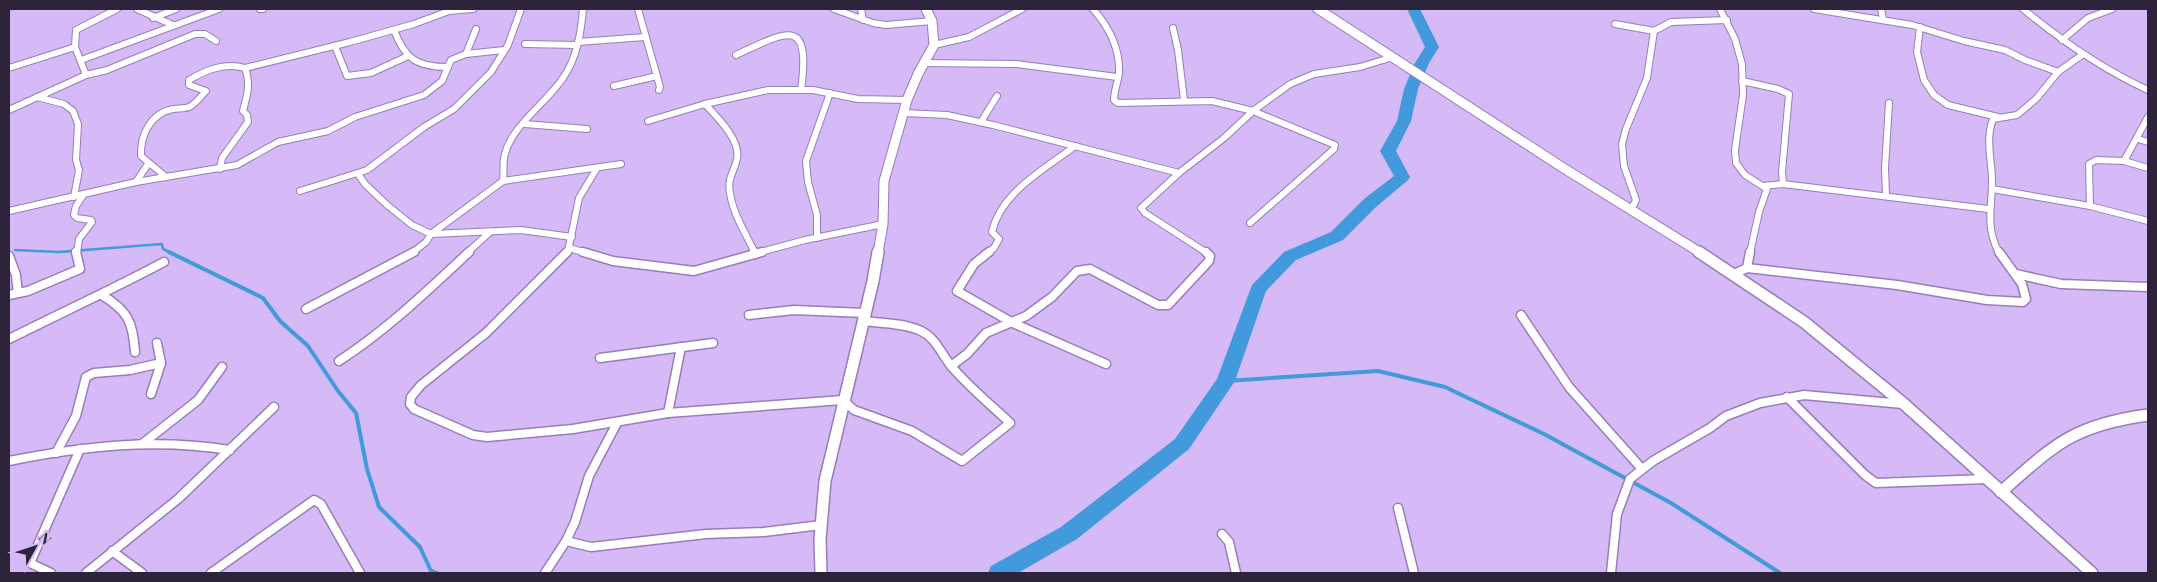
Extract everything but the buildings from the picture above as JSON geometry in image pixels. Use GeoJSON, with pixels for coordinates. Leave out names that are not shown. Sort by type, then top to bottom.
{"type":"FeatureCollection","features":[{"type":"Feature","properties":{"kind":"street"},"geometry":{"type":"LineString","coordinates":[[86,75],[75,47],[76,30],[117,9]]}},
{"type":"Feature","properties":{"kind":"street"},"geometry":{"type":"LineString","coordinates":[[139,10],[150,9]]}},
{"type":"Feature","properties":{"kind":"street"},"geometry":{"type":"LineString","coordinates":[[153,18],[176,9]]}},
{"type":"Feature","properties":{"kind":"street"},"geometry":{"type":"LineString","coordinates":[[81,60],[219,9]]}},
{"type":"Feature","properties":{"kind":"street"},"geometry":{"type":"LineString","coordinates":[[166,177],[160,169],[148,164],[141,156],[142,140],[150,124],[158,115],[170,109],[188,107],[206,91],[189,84],[189,80],[202,72],[232,64],[245,68],[394,30],[449,11],[473,9]]}},
{"type":"Feature","properties":{"kind":"street"},"geometry":{"type":"LineString","coordinates":[[300,191],[358,174],[377,164],[410,137],[454,109],[491,72],[518,21],[521,9]]}},
{"type":"Feature","properties":{"kind":"street"},"geometry":{"type":"LineString","coordinates":[[503,181],[504,156],[508,144],[564,77],[575,55],[583,9]]}},
{"type":"Feature","properties":{"kind":"street"},"geometry":{"type":"LineString","coordinates":[[638,9],[660,87],[659,90]]}},
{"type":"Feature","properties":{"kind":"street"},"geometry":{"type":"LineString","coordinates":[[834,9],[873,23],[894,26],[932,21]]}},
{"type":"Feature","properties":{"kind":"street"},"geometry":{"type":"LineString","coordinates":[[861,9],[863,20]]}},
{"type":"Feature","properties":{"kind":"street"},"geometry":{"type":"LineString","coordinates":[[821,573],[821,525],[825,481],[873,281],[883,224],[884,181],[907,100],[934,45],[932,21],[926,9]]}},
{"type":"Feature","properties":{"kind":"street"},"geometry":{"type":"LineString","coordinates":[[934,45],[969,37],[1022,9]]}},
{"type":"Feature","properties":{"kind":"street"},"geometry":{"type":"LineString","coordinates":[[1094,9],[1108,27],[1120,55],[1114,95],[1114,100],[1118,103],[1184,100],[1212,101],[1253,111],[1330,142],[1335,146],[1334,149],[1250,223]]}},
{"type":"Feature","properties":{"kind":"street"},"geometry":{"type":"LineString","coordinates":[[1318,9],[1734,274],[1804,322],[1904,404],[2092,573]]}},
{"type":"Feature","properties":{"kind":"street"},"geometry":{"type":"LineString","coordinates":[[1720,9],[1727,20],[1742,59],[1742,115],[1734,150],[1738,168],[1746,176],[1767,189],[1759,212],[1747,268]]}},
{"type":"Feature","properties":{"kind":"street"},"geometry":{"type":"LineString","coordinates":[[1814,9],[1884,19],[1920,27],[1964,41],[2005,50],[2025,60],[2058,72]]}},
{"type":"Feature","properties":{"kind":"street"},"geometry":{"type":"LineString","coordinates":[[1881,9],[1884,19]]}},
{"type":"Feature","properties":{"kind":"street"},"geometry":{"type":"LineString","coordinates":[[2023,9],[2082,55],[2112,73],[2148,90]]}},
{"type":"Feature","properties":{"kind":"street"},"geometry":{"type":"LineString","coordinates":[[2062,40],[2088,18],[2112,9]]}},
{"type":"Feature","properties":{"kind":"street"},"geometry":{"type":"LineString","coordinates":[[139,10],[153,18],[173,25]]}},
{"type":"Feature","properties":{"kind":"street"},"geometry":{"type":"LineString","coordinates":[[1616,24],[1654,31],[1671,22],[1689,23],[1702,20],[1727,20]]}},
{"type":"Feature","properties":{"kind":"street"},"geometry":{"type":"LineString","coordinates":[[1920,27],[1917,52],[1924,80],[1934,95],[1948,105],[1999,118]]}},
{"type":"Feature","properties":{"kind":"street"},"geometry":{"type":"LineString","coordinates":[[1172,28],[1178,50],[1184,100]]}},
{"type":"Feature","properties":{"kind":"street"},"geometry":{"type":"LineString","coordinates":[[394,30],[399,47],[414,61],[432,68],[448,67]]}},
{"type":"Feature","properties":{"kind":"street"},"geometry":{"type":"LineString","coordinates":[[466,54],[476,30]]}},
{"type":"Feature","properties":{"kind":"street"},"geometry":{"type":"LineString","coordinates":[[1631,210],[1636,200],[1625,166],[1622,146],[1625,131],[1640,98],[1653,53],[1654,31]]}},
{"type":"Feature","properties":{"kind":"street"},"geometry":{"type":"LineString","coordinates":[[9,110],[86,75],[107,70],[195,34],[204,34],[216,41]]}},
{"type":"Feature","properties":{"kind":"street"},"geometry":{"type":"LineString","coordinates":[[736,54],[783,34],[798,38],[803,43],[805,54],[800,90]]}},
{"type":"Feature","properties":{"kind":"street"},"geometry":{"type":"LineString","coordinates":[[525,44],[578,44],[646,37]]}},
{"type":"Feature","properties":{"kind":"street"},"geometry":{"type":"LineString","coordinates":[[335,46],[347,76],[382,69],[408,56]]}},
{"type":"Feature","properties":{"kind":"street"},"geometry":{"type":"LineString","coordinates":[[9,68],[75,47]]}},
{"type":"Feature","properties":{"kind":"street"},"geometry":{"type":"LineString","coordinates":[[9,211],[136,182],[237,164],[286,139],[328,131],[355,117],[415,99],[432,90],[442,81],[451,60],[466,54],[504,50]]}},
{"type":"Feature","properties":{"kind":"street"},"geometry":{"type":"LineString","coordinates":[[1734,274],[1747,268],[1786,271],[1897,285],[1952,295],[2017,303],[2023,302],[2026,298],[2026,290],[1998,252],[1990,228],[1988,209],[1992,189],[1989,138],[1991,124],[1993,119],[2017,115],[2027,107],[2058,72],[2082,55]]}},
{"type":"Feature","properties":{"kind":"street"},"geometry":{"type":"LineString","coordinates":[[951,366],[967,354],[986,334],[1026,316],[1052,297],[1070,277],[1084,268],[1090,269],[1158,305],[1168,305],[1209,261],[1210,256],[1140,208],[1179,173],[1278,92],[1304,78],[1360,67],[1393,57]]}},
{"type":"Feature","properties":{"kind":"street"},"geometry":{"type":"LineString","coordinates":[[924,63],[1016,64],[1117,77]]}},
{"type":"Feature","properties":{"kind":"street"},"geometry":{"type":"LineString","coordinates":[[220,168],[222,158],[248,122],[247,115],[243,110],[250,87],[250,80],[245,68]]}},
{"type":"Feature","properties":{"kind":"street"},"geometry":{"type":"LineString","coordinates":[[614,86],[657,76]]}},
{"type":"Feature","properties":{"kind":"street"},"geometry":{"type":"LineString","coordinates":[[1742,81],[1778,89],[1789,94],[1782,172],[1783,184]]}},
{"type":"Feature","properties":{"kind":"street"},"geometry":{"type":"LineString","coordinates":[[648,121],[751,93],[821,90],[830,94],[858,99],[907,100]]}},
{"type":"Feature","properties":{"kind":"street"},"geometry":{"type":"LineString","coordinates":[[817,238],[817,215],[808,182],[806,161],[830,94]]}},
{"type":"Feature","properties":{"kind":"street"},"geometry":{"type":"LineString","coordinates":[[981,122],[997,96]]}},
{"type":"Feature","properties":{"kind":"street"},"geometry":{"type":"LineString","coordinates":[[37,97],[64,104],[73,111],[78,124],[76,160],[79,170],[74,197]]}},
{"type":"Feature","properties":{"kind":"street"},"geometry":{"type":"LineString","coordinates":[[1886,195],[1885,168],[1889,103]]}},
{"type":"Feature","properties":{"kind":"street"},"geometry":{"type":"LineString","coordinates":[[705,104],[732,139],[737,152],[737,159],[728,180],[732,202],[756,254]]}},
{"type":"Feature","properties":{"kind":"street"},"geometry":{"type":"LineString","coordinates":[[904,113],[947,115],[981,122],[1179,173]]}},
{"type":"Feature","properties":{"kind":"street"},"geometry":{"type":"LineString","coordinates":[[2124,161],[2138,139],[2148,117]]}},
{"type":"Feature","properties":{"kind":"street"},"geometry":{"type":"LineString","coordinates":[[525,124],[587,129]]}},
{"type":"Feature","properties":{"kind":"street"},"geometry":{"type":"LineString","coordinates":[[2138,139],[2148,142]]}},
{"type":"Feature","properties":{"kind":"street"},"geometry":{"type":"LineString","coordinates":[[1075,146],[1018,190],[1002,207],[992,226],[992,232],[999,239],[999,242],[991,253],[979,258],[957,291],[1013,323],[1106,364]]}},
{"type":"Feature","properties":{"kind":"street"},"geometry":{"type":"LineString","coordinates":[[2090,206],[2088,170],[2091,162],[2096,160],[2124,161],[2148,168]]}},
{"type":"Feature","properties":{"kind":"street"},"geometry":{"type":"LineString","coordinates":[[136,182],[148,164]]}},
{"type":"Feature","properties":{"kind":"street"},"geometry":{"type":"LineString","coordinates":[[306,309],[416,251],[426,242],[431,234],[503,181],[621,164]]}},
{"type":"Feature","properties":{"kind":"street"},"geometry":{"type":"LineString","coordinates":[[597,168],[579,198],[569,248],[533,288],[486,333],[421,385],[411,397],[410,404],[424,415],[473,435],[487,437],[617,423],[668,413],[843,400],[854,410],[912,431],[962,461],[1010,422],[951,366],[940,347],[920,330],[863,317],[794,310],[749,315]]}},
{"type":"Feature","properties":{"kind":"street"},"geometry":{"type":"LineString","coordinates":[[358,174],[365,184],[387,205],[412,225],[431,234],[521,230],[572,237]]}},
{"type":"Feature","properties":{"kind":"street"},"geometry":{"type":"LineString","coordinates":[[1763,186],[1783,184],[1886,195],[1988,209]]}},
{"type":"Feature","properties":{"kind":"street"},"geometry":{"type":"LineString","coordinates":[[1992,189],[2090,206],[2148,221]]}},
{"type":"Feature","properties":{"kind":"street"},"geometry":{"type":"LineString","coordinates":[[9,295],[59,279],[80,269],[76,250],[79,239],[92,222],[91,220],[77,218],[74,215],[76,206],[84,194]]}},
{"type":"Feature","properties":{"kind":"street"},"geometry":{"type":"LineString","coordinates":[[569,248],[613,261],[694,271],[817,238],[883,224]]}},
{"type":"Feature","properties":{"kind":"street"},"geometry":{"type":"LineString","coordinates":[[339,361],[372,340],[400,317],[490,232]]}},
{"type":"Feature","properties":{"kind":"street"},"geometry":{"type":"LineString","coordinates":[[9,256],[16,275],[18,293]]}},
{"type":"Feature","properties":{"kind":"street"},"geometry":{"type":"LineString","coordinates":[[9,339],[76,305],[102,296],[164,262]]}},
{"type":"Feature","properties":{"kind":"street"},"geometry":{"type":"LineString","coordinates":[[2016,274],[2061,284],[2148,287]]}},
{"type":"Feature","properties":{"kind":"street"},"geometry":{"type":"LineString","coordinates":[[102,296],[118,304],[128,314],[134,329],[135,352]]}},
{"type":"Feature","properties":{"kind":"street"},"geometry":{"type":"LineString","coordinates":[[1521,315],[1569,387],[1636,474]]}},
{"type":"Feature","properties":{"kind":"street"},"geometry":{"type":"LineString","coordinates":[[151,394],[161,363],[157,343]]}},
{"type":"Feature","properties":{"kind":"street"},"geometry":{"type":"LineString","coordinates":[[600,358],[713,343]]}},
{"type":"Feature","properties":{"kind":"street"},"geometry":{"type":"LineString","coordinates":[[668,413],[681,347]]}},
{"type":"Feature","properties":{"kind":"street"},"geometry":{"type":"LineString","coordinates":[[56,453],[76,420],[83,398],[86,377],[94,373],[130,370],[161,363]]}},
{"type":"Feature","properties":{"kind":"street"},"geometry":{"type":"LineString","coordinates":[[142,444],[198,400],[222,367]]}},
{"type":"Feature","properties":{"kind":"street"},"geometry":{"type":"LineString","coordinates":[[1613,573],[1616,514],[1636,474],[1726,416],[1760,402],[1804,395],[1904,404]]}},
{"type":"Feature","properties":{"kind":"street"},"geometry":{"type":"LineString","coordinates":[[1787,397],[1876,484],[1986,478]]}},
{"type":"Feature","properties":{"kind":"street"},"geometry":{"type":"LineString","coordinates":[[86,573],[178,499],[274,407]]}},
{"type":"Feature","properties":{"kind":"street"},"geometry":{"type":"LineString","coordinates":[[2001,492],[2050,449],[2069,436],[2111,422],[2148,415]]}},
{"type":"Feature","properties":{"kind":"street"},"geometry":{"type":"LineString","coordinates":[[545,573],[566,541],[575,522],[589,476],[617,423]]}},
{"type":"Feature","properties":{"kind":"street"},"geometry":{"type":"LineString","coordinates":[[9,461],[56,453],[142,444],[189,444],[230,450]]}},
{"type":"Feature","properties":{"kind":"street"},"geometry":{"type":"LineString","coordinates":[[51,573],[30,563],[69,481],[80,450]]}},
{"type":"Feature","properties":{"kind":"street"},"geometry":{"type":"LineString","coordinates":[[211,573],[314,500],[321,504],[360,573]]}},
{"type":"Feature","properties":{"kind":"street"},"geometry":{"type":"LineString","coordinates":[[1398,508],[1414,573]]}},
{"type":"Feature","properties":{"kind":"street"},"geometry":{"type":"LineString","coordinates":[[566,541],[591,547],[706,534],[764,532],[821,525]]}},
{"type":"Feature","properties":{"kind":"street"},"geometry":{"type":"LineString","coordinates":[[1222,534],[1229,542],[1236,573]]}},
{"type":"Feature","properties":{"kind":"street"},"geometry":{"type":"LineString","coordinates":[[112,551],[142,573]]}},
{"type":"Feature","properties":{"kind":"waterway"},"geometry":{"type":"LineString","coordinates":[[999,573],[1069,533],[1182,444],[1226,381],[1258,289],[1290,256],[1337,236],[1370,203],[1402,177],[1388,151],[1404,121],[1411,89],[1422,63],[1432,47],[1414,9]]}},
{"type":"Feature","properties":{"kind":"waterway"},"geometry":{"type":"LineString","coordinates":[[15,250],[59,252],[162,244],[163,249],[172,253]]}},
{"type":"Feature","properties":{"kind":"waterway"},"geometry":{"type":"LineString","coordinates":[[169,252],[263,298],[280,321],[308,346],[338,391],[356,413],[367,469],[379,507],[420,547],[431,571],[437,573]]}},
{"type":"Feature","properties":{"kind":"waterway"},"geometry":{"type":"LineString","coordinates":[[1226,381],[1378,371],[1445,387],[1544,434],[1671,503],[1780,573]]}}]}
